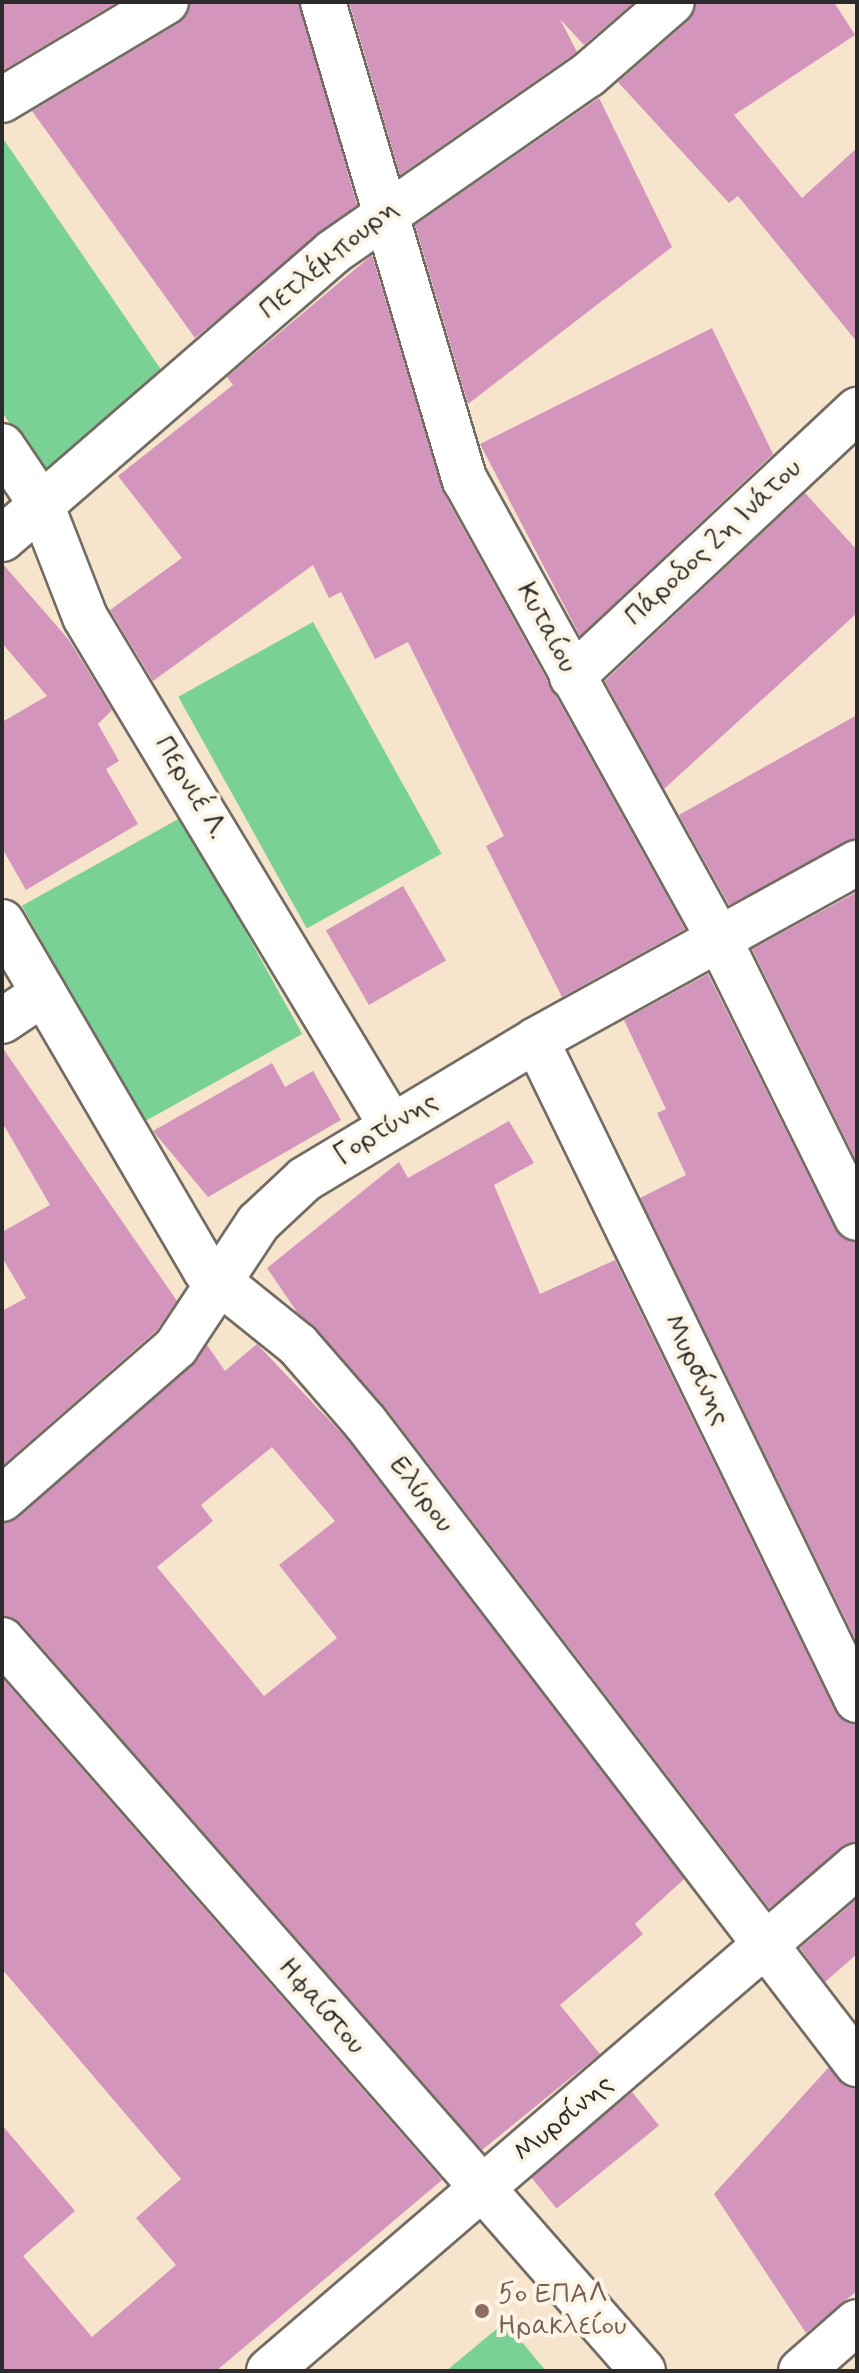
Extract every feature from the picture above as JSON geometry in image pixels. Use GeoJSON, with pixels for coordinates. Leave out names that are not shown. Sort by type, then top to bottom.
{"type":"FeatureCollection","features":[{"type":"Feature","properties":{"kind":"street"},"geometry":{"type":"LineString","coordinates":[[2,100],[166,2]]}},
{"type":"Feature","properties":{"kind":"street","name":"Κυταίου"},"geometry":{"type":"LineString","coordinates":[[323,2],[465,480],[719,939],[857,1218]]}},
{"type":"Feature","properties":{"kind":"street","name":"Πετλέμπουρη"},"geometry":{"type":"LineString","coordinates":[[2,539],[386,210],[588,75],[672,2]]}},
{"type":"Feature","properties":{"kind":"street","name":"Πάροδος 2η Ινάτου"},"geometry":{"type":"LineString","coordinates":[[572,677],[857,410]]}},
{"type":"Feature","properties":{"kind":"street","name":"Περνιέ Λ."},"geometry":{"type":"LineString","coordinates":[[2,446],[41,504],[85,617],[391,1125]]}},
{"type":"Feature","properties":{"kind":"street","name":"Γορτύνης"},"geometry":{"type":"LineString","coordinates":[[2,1499],[176,1347],[219,1281],[286,1196],[391,1125],[536,1040],[857,863]]}},
{"type":"Feature","properties":{"kind":"street","name":"Ελύρου"},"geometry":{"type":"LineString","coordinates":[[2,922],[206,1271],[298,1345],[365,1422],[766,1950],[857,2064]]}},
{"type":"Feature","properties":{"kind":"street"},"geometry":{"type":"LineString","coordinates":[[2,1021],[44,993]]}},
{"type":"Feature","properties":{"kind":"street","name":"Μυρσίνης"},"geometry":{"type":"LineString","coordinates":[[536,1040],[857,1700]]}},
{"type":"Feature","properties":{"kind":"street","name":"Ηφαίστου"},"geometry":{"type":"LineString","coordinates":[[2,1640],[479,2190],[643,2371]]}},
{"type":"Feature","properties":{"kind":"street","name":"Μυρσίνης"},"geometry":{"type":"LineString","coordinates":[[269,2371],[766,1950],[857,1866]]}},
{"type":"Feature","properties":{"kind":"street"},"geometry":{"type":"LineString","coordinates":[[801,2371],[857,2322]]}},
{"type":"Feature","properties":{"kind":"green space"},"geometry":{"type":"Polygon","coordinates":[[[2,137],[164,374],[44,473],[2,412],[2,137]]]}},
{"type":"Feature","properties":{"kind":"green space"},"geometry":{"type":"Polygon","coordinates":[[[313,622],[441,854],[307,928],[178,697],[313,622]]]}},
{"type":"Feature","properties":{"kind":"green space"},"geometry":{"type":"Polygon","coordinates":[[[182,817],[302,1034],[142,1123],[22,906],[182,817]]]}},
{"type":"Feature","properties":{"kind":"green space"},"geometry":{"type":"Polygon","coordinates":[[[505,2322],[546,2371],[446,2371],[505,2322]]]}},
{"type":"Feature","properties":{"kind":"building"},"geometry":{"type":"Polygon","coordinates":[[[2,2],[117,2],[2,71],[2,2]]]}},
{"type":"Feature","properties":{"kind":"building"},"geometry":{"type":"Polygon","coordinates":[[[191,2],[299,2],[357,205],[195,338],[32,111],[179,23],[191,2]]]}},
{"type":"Feature","properties":{"kind":"building"},"geometry":{"type":"Polygon","coordinates":[[[349,2],[634,2],[584,45],[560,19],[577,52],[400,175],[349,2]]]}},
{"type":"Feature","properties":{"kind":"building"},"geometry":{"type":"Polygon","coordinates":[[[696,2],[834,2],[855,35],[734,115],[802,198],[857,148],[857,342],[738,196],[729,203],[618,82],[688,21],[696,2]]]}},
{"type":"Feature","properties":{"kind":"building"},"geometry":{"type":"Polygon","coordinates":[[[599,98],[672,247],[468,404],[415,225],[599,98]]]}},
{"type":"Feature","properties":{"kind":"building"},"geometry":{"type":"Polygon","coordinates":[[[372,255],[443,492],[685,929],[562,997],[486,846],[504,836],[408,642],[375,659],[341,592],[329,598],[313,565],[153,681],[110,610],[182,558],[118,476],[233,385],[227,377],[372,255]]]}},
{"type":"Feature","properties":{"kind":"building"},"geometry":{"type":"Polygon","coordinates":[[[712,328],[773,454],[580,636],[480,444],[712,328]]]}},
{"type":"Feature","properties":{"kind":"building"},"geometry":{"type":"Polygon","coordinates":[[[805,493],[857,550],[857,613],[664,789],[605,681],[805,493]]]}},
{"type":"Feature","properties":{"kind":"building"},"geometry":{"type":"Polygon","coordinates":[[[2,563],[69,640],[112,710],[98,724],[119,761],[106,769],[138,824],[26,890],[2,848],[2,722],[47,696],[2,643],[2,563]]]}},
{"type":"Feature","properties":{"kind":"building"},"geometry":{"type":"Polygon","coordinates":[[[857,715],[857,838],[729,905],[679,815],[857,715]]]}},
{"type":"Feature","properties":{"kind":"building"},"geometry":{"type":"Polygon","coordinates":[[[403,886],[446,960],[369,1005],[326,930],[403,886]]]}},
{"type":"Feature","properties":{"kind":"building"},"geometry":{"type":"Polygon","coordinates":[[[857,892],[857,1162],[752,949],[857,892]]]}},
{"type":"Feature","properties":{"kind":"building"},"geometry":{"type":"Polygon","coordinates":[[[708,974],[835,1229],[857,1243],[857,1643],[640,1198],[686,1175],[657,1113],[666,1109],[624,1020],[708,974]]]}},
{"type":"Feature","properties":{"kind":"building"},"geometry":{"type":"Polygon","coordinates":[[[2,1047],[177,1301],[157,1330],[2,1466],[2,1311],[26,1298],[2,1257],[2,1232],[50,1205],[2,1122],[2,1047]]]}},
{"type":"Feature","properties":{"kind":"building"},"geometry":{"type":"Polygon","coordinates":[[[272,1063],[285,1087],[313,1071],[341,1120],[208,1197],[153,1131],[272,1063]]]}},
{"type":"Feature","properties":{"kind":"building"},"geometry":{"type":"Polygon","coordinates":[[[509,1121],[534,1163],[494,1185],[540,1294],[615,1260],[835,1711],[857,1725],[857,1842],[769,1908],[385,1407],[297,1312],[267,1268],[399,1162],[408,1178],[509,1121]]]}},
{"type":"Feature","properties":{"kind":"building"},"geometry":{"type":"Polygon","coordinates":[[[257,1344],[346,1438],[684,1879],[635,1924],[643,1934],[560,2005],[600,2054],[482,2150],[21,1624],[2,1616],[2,1523],[18,1518],[207,1345],[225,1371],[257,1344]],[[272,1447],[201,1505],[213,1521],[157,1567],[264,1696],[337,1638],[279,1565],[335,1521],[272,1447]]]}},
{"type":"Feature","properties":{"kind":"building"},"geometry":{"type":"Polygon","coordinates":[[[2,1678],[442,2180],[216,2371],[2,2371],[2,2125],[75,2211],[23,2256],[92,2337],[176,2265],[136,2218],[181,2179],[2,1969],[2,1678]]]}},
{"type":"Feature","properties":{"kind":"building"},"geometry":{"type":"Polygon","coordinates":[[[857,1899],[857,1954],[825,1982],[800,1948],[857,1899]]]}},
{"type":"Feature","properties":{"kind":"building"},"geometry":{"type":"Polygon","coordinates":[[[828,2068],[857,2088],[857,2291],[806,2333],[714,2194],[828,2068]]]}},
{"type":"Feature","properties":{"kind":"building"},"geometry":{"type":"Polygon","coordinates":[[[632,2092],[659,2125],[556,2208],[529,2175],[632,2092]]]}},
{"type":"Feature","properties":{"kind":"place","name":"5ο ΕΠΑΛ Ηρακλείου"},"geometry":{"type":"Point","coordinates":[482,2311]}}]}
